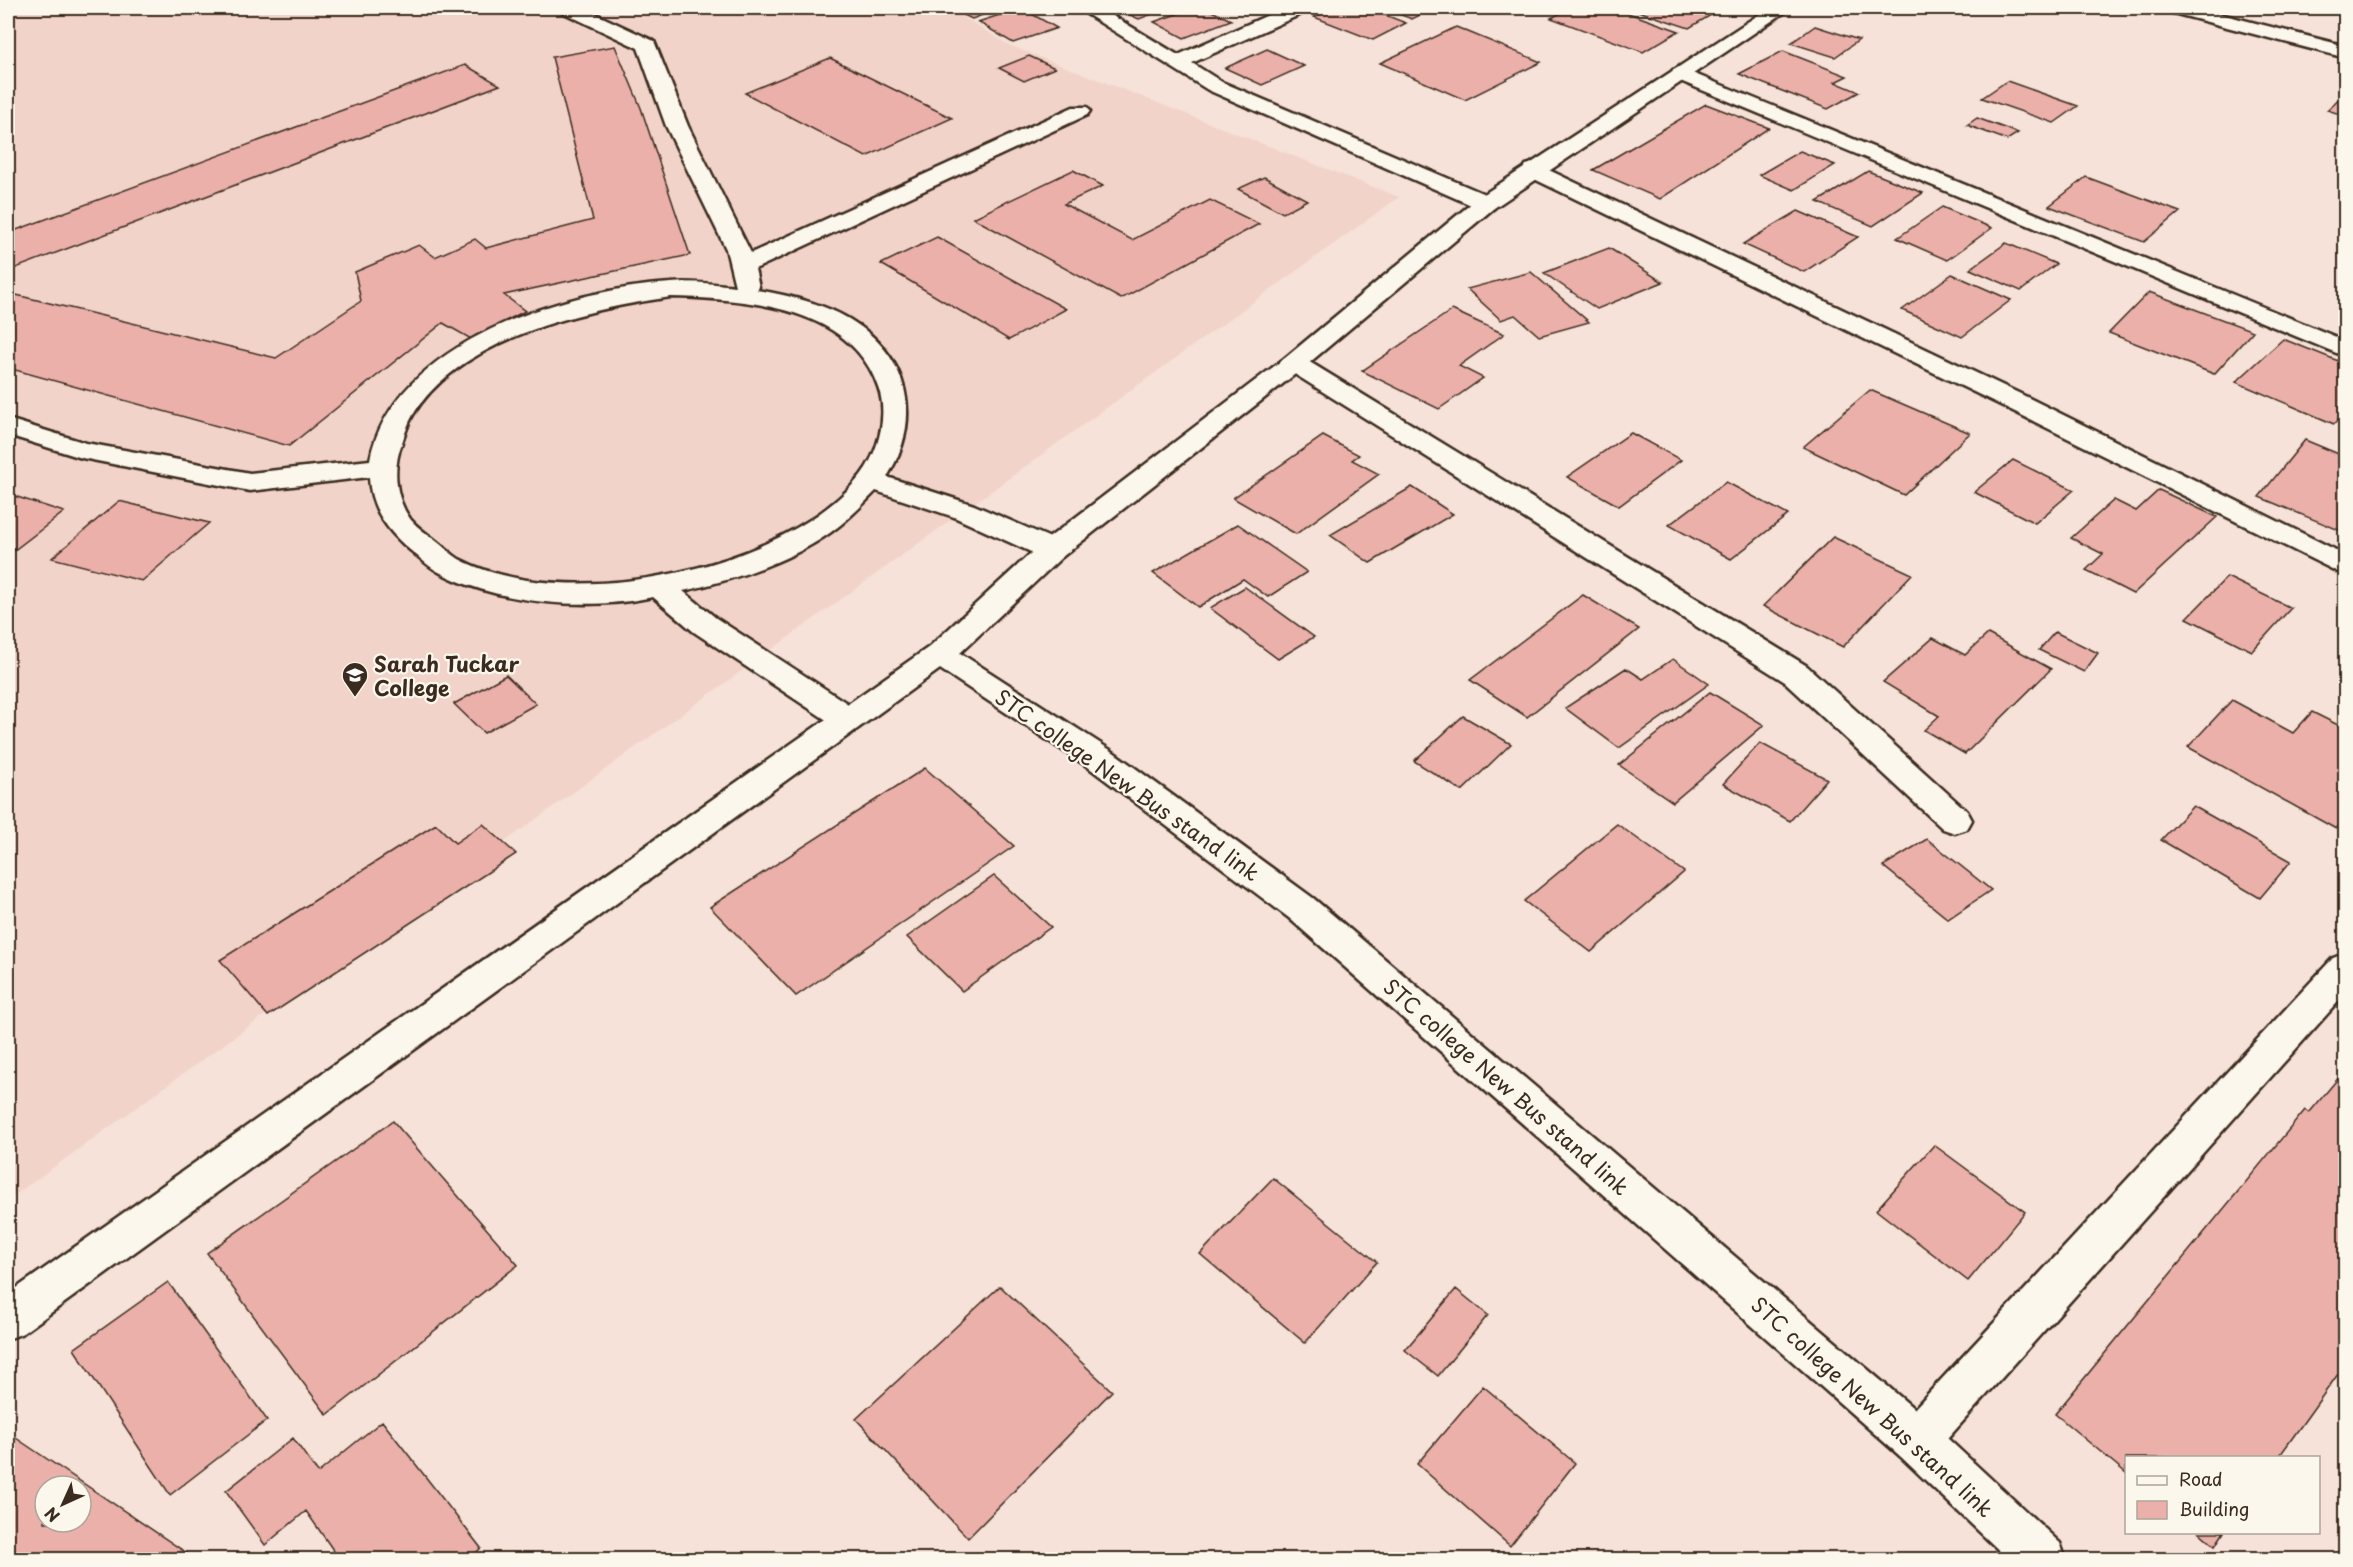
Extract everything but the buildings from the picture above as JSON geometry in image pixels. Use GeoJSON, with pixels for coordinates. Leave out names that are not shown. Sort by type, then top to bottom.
{"type":"FeatureCollection","features":[{"type":"Feature","properties":{"kind":"street"},"geometry":{"type":"LineString","coordinates":[[569,8],[647,45],[677,126],[738,249],[749,294]]}},
{"type":"Feature","properties":{"kind":"street"},"geometry":{"type":"LineString","coordinates":[[1087,8],[1215,86],[1486,204]]}},
{"type":"Feature","properties":{"kind":"street"},"geometry":{"type":"LineString","coordinates":[[1176,63],[1299,8]]}},
{"type":"Feature","properties":{"kind":"street"},"geometry":{"type":"LineString","coordinates":[[8,1318],[940,654],[1052,550],[1294,363],[1486,204],[1781,8]]}},
{"type":"Feature","properties":{"kind":"street"},"geometry":{"type":"LineString","coordinates":[[2176,8],[2346,52]]}},
{"type":"Feature","properties":{"kind":"street"},"geometry":{"type":"LineString","coordinates":[[1680,74],[2346,350]]}},
{"type":"Feature","properties":{"kind":"street"},"geometry":{"type":"LineString","coordinates":[[742,266],[1080,111]]}},
{"type":"Feature","properties":{"kind":"street"},"geometry":{"type":"LineString","coordinates":[[1534,170],[2020,404],[2346,567]]}},
{"type":"Feature","properties":{"kind":"street"},"geometry":{"type":"LineString","coordinates":[[671,290],[749,294],[816,313],[844,327],[867,345],[883,365],[894,388],[897,413],[892,440],[871,481],[831,518],[796,541],[755,561],[710,576],[661,588],[611,594],[563,594],[517,588],[476,577],[441,561],[413,542],[394,519],[384,494],[381,467],[387,440],[400,414],[421,389],[446,366],[512,328],[550,313],[630,294],[671,290]]}},
{"type":"Feature","properties":{"kind":"street"},"geometry":{"type":"LineString","coordinates":[[1294,363],[1796,674],[1955,820]]}},
{"type":"Feature","properties":{"kind":"street"},"geometry":{"type":"LineString","coordinates":[[8,427],[82,450],[250,482],[381,467]]}},
{"type":"Feature","properties":{"kind":"street"},"geometry":{"type":"LineString","coordinates":[[871,481],[911,492],[1011,529],[1052,550]]}},
{"type":"Feature","properties":{"kind":"street"},"geometry":{"type":"LineString","coordinates":[[661,588],[705,625],[848,719]]}},
{"type":"Feature","properties":{"kind":"street","name":"STC college New Bus stand link"},"geometry":{"type":"LineString","coordinates":[[940,654],[1100,759],[1301,908],[1916,1440],[2043,1560]]}},
{"type":"Feature","properties":{"kind":"street"},"geometry":{"type":"LineString","coordinates":[[1916,1440],[2346,968]]}},
{"type":"Feature","properties":{"kind":"shaded area","name":"Sarah Tuckar College"},"geometry":{"type":"Polygon","coordinates":[[[8,8],[949,8],[1009,45],[1399,197],[8,1200],[8,8]]]}},
{"type":"Feature","properties":{"kind":"place","name":"Sarah Tuckar College"},"geometry":{"type":"Point","coordinates":[355,698]}}]}
